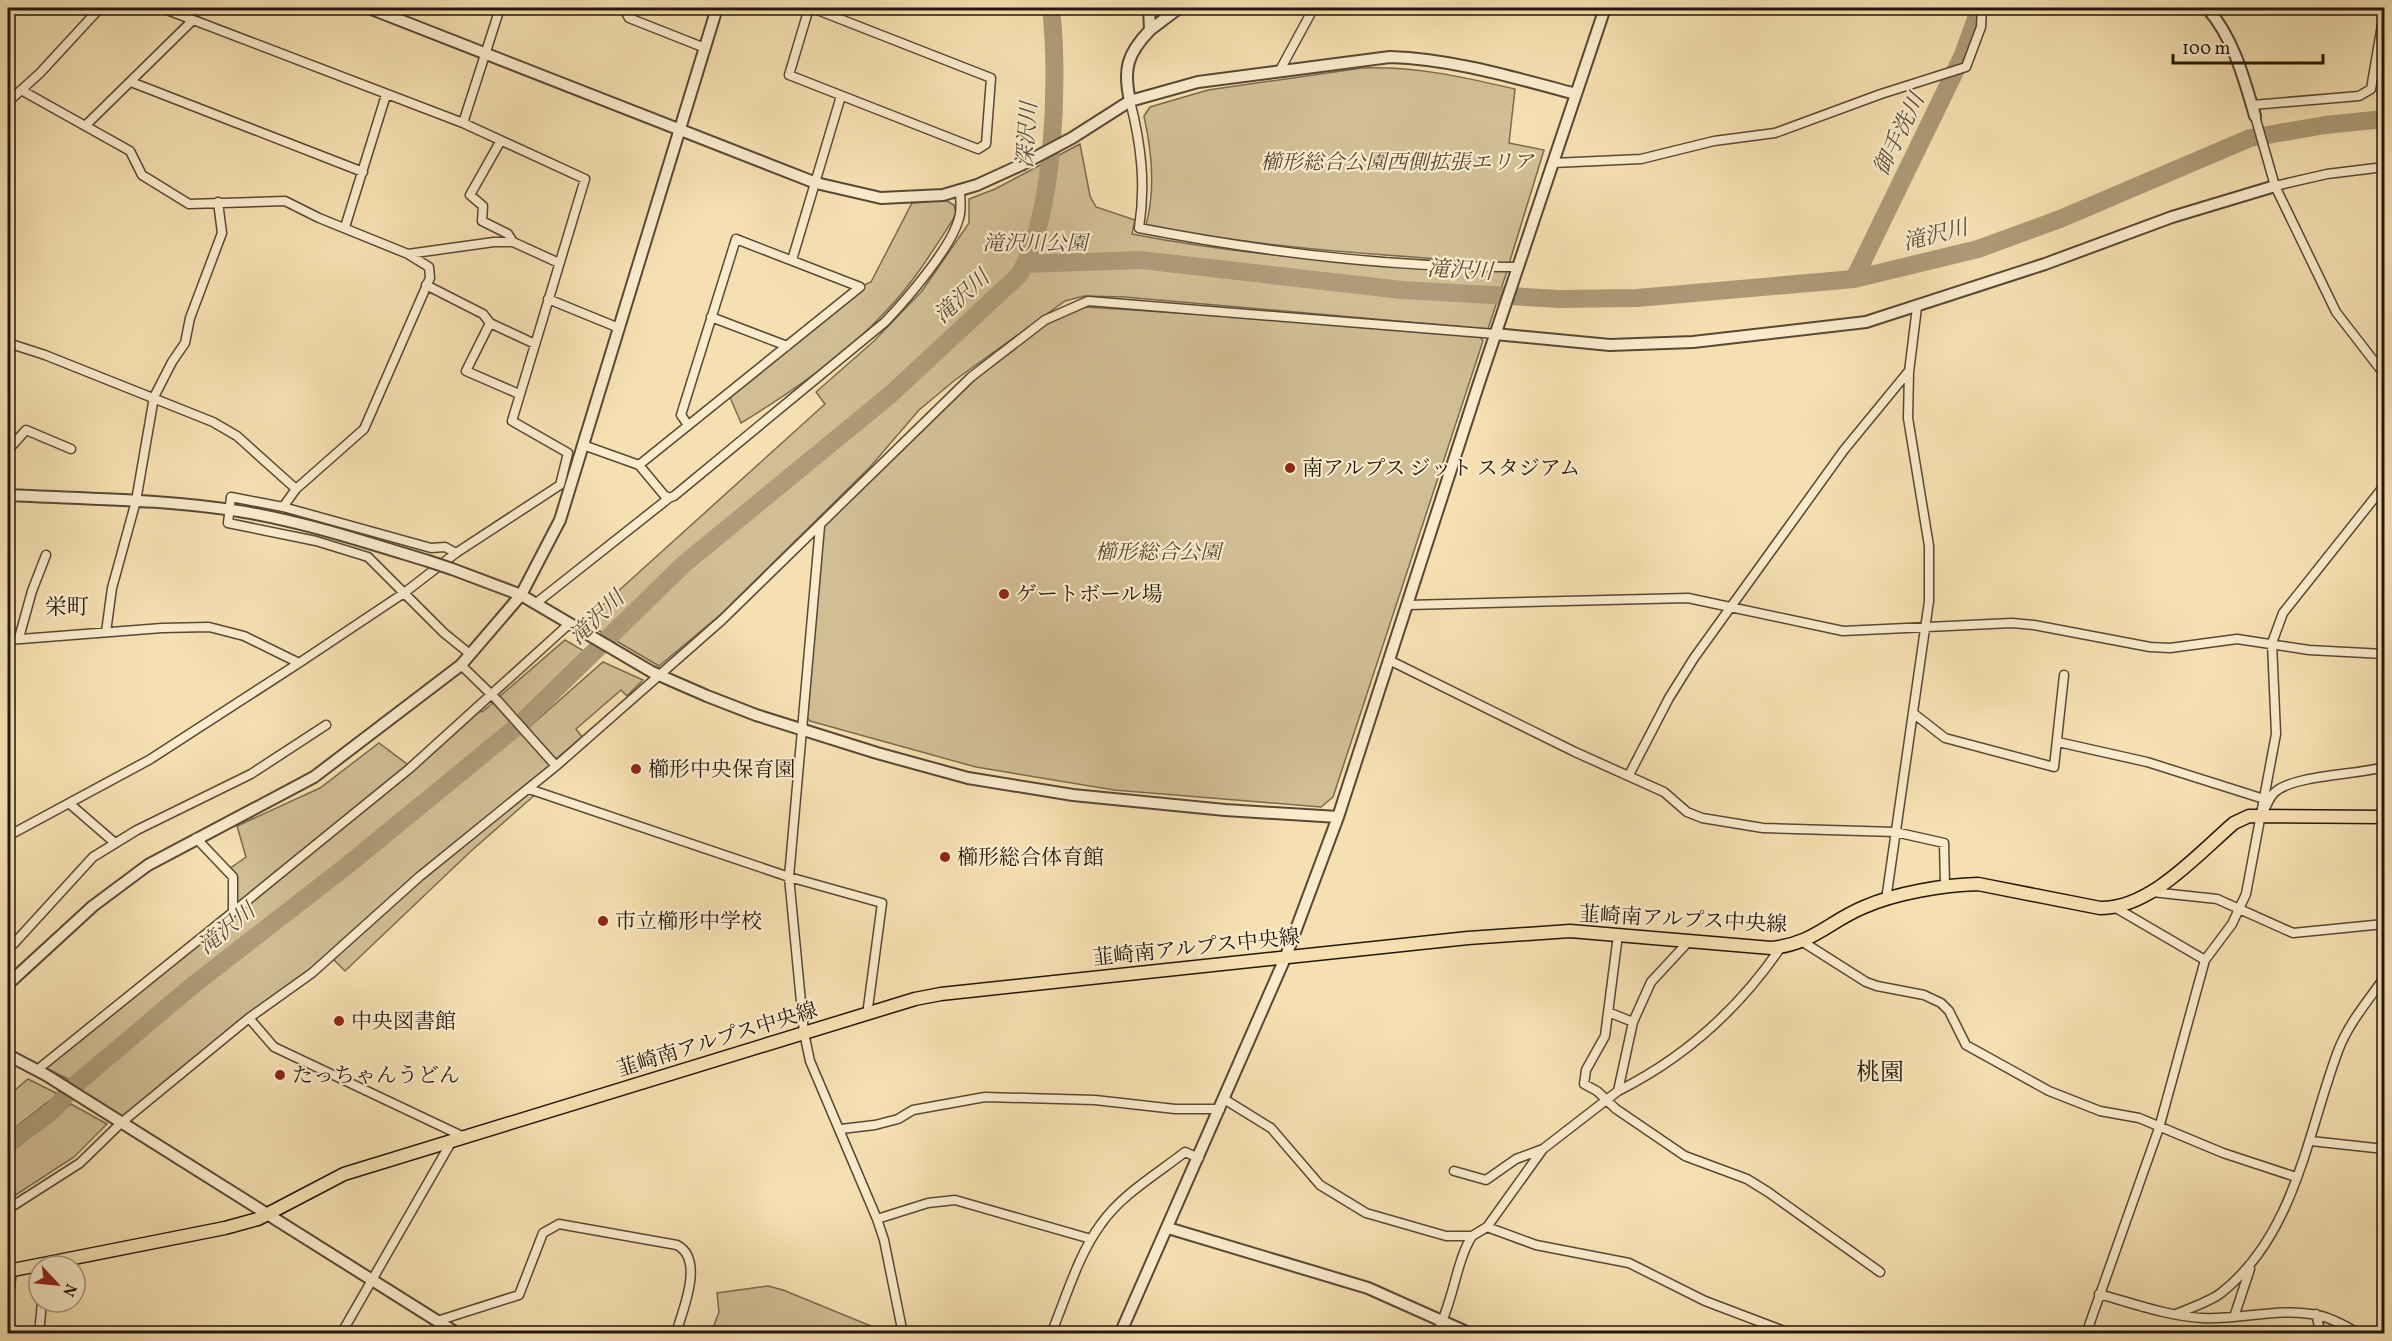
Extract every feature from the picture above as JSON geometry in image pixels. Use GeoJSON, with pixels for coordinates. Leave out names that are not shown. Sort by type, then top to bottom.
{"type":"FeatureCollection","features":[{"type":"Feature","properties":{"kind":"main road","name":"韮崎南アルプス中央線"},"geometry":{"type":"LineString","coordinates":[[87,1256],[225,1228],[268,1214],[344,1174],[804,1033],[941,994],[1286,956],[1570,931],[1781,947],[1803,942],[1856,910],[1886,900],[1945,886],[1978,884],[2100,908],[2116,908],[2132,903],[2152,892],[2234,824],[2249,816],[2261,814],[2385,817]]}},
{"type":"Feature","properties":{"kind":"main road","name":"韮崎南アルプス中央線"},"geometry":{"type":"LineString","coordinates":[[10,1270],[27,1268]]}},
{"type":"Feature","properties":{"kind":"street"},"geometry":{"type":"LineString","coordinates":[[9,97],[21,90],[100,8]]}},
{"type":"Feature","properties":{"kind":"street"},"geometry":{"type":"LineString","coordinates":[[8,836],[149,760],[404,593],[456,553],[560,485],[568,453],[512,421],[585,179],[500,142],[463,123],[162,8]]}},
{"type":"Feature","properties":{"kind":"street"},"geometry":{"type":"LineString","coordinates":[[369,8],[816,183],[881,198],[943,195],[977,185],[1079,134],[1130,101],[1198,82],[1365,58],[1421,58],[1471,66],[1576,93]]}},
{"type":"Feature","properties":{"kind":"street"},"geometry":{"type":"LineString","coordinates":[[463,123],[500,8]]}},
{"type":"Feature","properties":{"kind":"street"},"geometry":{"type":"LineString","coordinates":[[616,8],[625,9],[629,18],[705,48]]}},
{"type":"Feature","properties":{"kind":"street"},"geometry":{"type":"LineString","coordinates":[[8,984],[93,906],[148,865],[314,777],[461,665],[521,595],[560,520],[717,8]]}},
{"type":"Feature","properties":{"kind":"street"},"geometry":{"type":"LineString","coordinates":[[811,8],[991,78],[986,144],[978,149],[841,96],[789,75],[811,8]]}},
{"type":"Feature","properties":{"kind":"street"},"geometry":{"type":"LineString","coordinates":[[1149,8],[1150,30]]}},
{"type":"Feature","properties":{"kind":"street"},"geometry":{"type":"LineString","coordinates":[[1179,8],[1139,41],[1126,67],[1125,79],[1142,152],[1143,184],[1139,228],[1200,240],[1370,260],[1517,269]]}},
{"type":"Feature","properties":{"kind":"street"},"geometry":{"type":"LineString","coordinates":[[1280,70],[1312,11],[1317,8]]}},
{"type":"Feature","properties":{"kind":"street"},"geometry":{"type":"LineString","coordinates":[[1120,1334],[1286,956],[1338,817],[1496,331],[1605,8]]}},
{"type":"Feature","properties":{"kind":"street"},"geometry":{"type":"LineString","coordinates":[[1553,163],[1641,159],[1714,141],[1775,133],[1940,74],[1966,67],[1981,27],[1982,8]]}},
{"type":"Feature","properties":{"kind":"street"},"geometry":{"type":"LineString","coordinates":[[2206,8],[2217,20],[2240,67],[2275,186],[2336,312],[2385,374]]}},
{"type":"Feature","properties":{"kind":"street"},"geometry":{"type":"LineString","coordinates":[[2253,110],[2359,96],[2371,88],[2385,13]]}},
{"type":"Feature","properties":{"kind":"street"},"geometry":{"type":"LineString","coordinates":[[85,126],[193,20]]}},
{"type":"Feature","properties":{"kind":"street"},"geometry":{"type":"LineString","coordinates":[[130,82],[363,172]]}},
{"type":"Feature","properties":{"kind":"street"},"geometry":{"type":"LineString","coordinates":[[21,90],[130,151],[142,175],[189,204],[285,201],[319,218],[408,254],[429,267],[430,278],[364,429],[296,489],[283,507]]}},
{"type":"Feature","properties":{"kind":"street"},"geometry":{"type":"LineString","coordinates":[[345,227],[386,95]]}},
{"type":"Feature","properties":{"kind":"street"},"geometry":{"type":"LineString","coordinates":[[792,260],[841,96]]}},
{"type":"Feature","properties":{"kind":"street"},"geometry":{"type":"LineString","coordinates":[[500,142],[470,195],[483,206],[482,220],[508,234],[513,242]]}},
{"type":"Feature","properties":{"kind":"street"},"geometry":{"type":"LineString","coordinates":[[8,1209],[80,1163],[121,1123],[249,1018],[312,973],[419,877],[556,766],[656,674],[715,626],[971,377],[1045,320],[1088,301],[1496,331],[1610,345],[1693,342],[1866,322],[2045,264],[2172,217],[2275,186],[2327,174],[2385,167]]}},
{"type":"Feature","properties":{"kind":"street"},"geometry":{"type":"LineString","coordinates":[[535,604],[885,322],[908,298],[954,230],[959,220],[960,190]]}},
{"type":"Feature","properties":{"kind":"street"},"geometry":{"type":"LineString","coordinates":[[106,632],[112,588],[136,501],[154,397],[172,362],[185,343],[190,318],[222,233],[218,202]]}},
{"type":"Feature","properties":{"kind":"street"},"geometry":{"type":"LineString","coordinates":[[639,465],[860,287],[736,239],[681,415],[688,425]]}},
{"type":"Feature","properties":{"kind":"street"},"geometry":{"type":"LineString","coordinates":[[408,254],[494,242],[513,242],[559,263]]}},
{"type":"Feature","properties":{"kind":"street"},"geometry":{"type":"LineString","coordinates":[[426,285],[483,314],[490,323],[535,344]]}},
{"type":"Feature","properties":{"kind":"street"},"geometry":{"type":"LineString","coordinates":[[548,299],[619,328]]}},
{"type":"Feature","properties":{"kind":"street"},"geometry":{"type":"LineString","coordinates":[[1886,900],[1926,628],[1929,546],[1908,418],[1909,372],[1917,306]]}},
{"type":"Feature","properties":{"kind":"street"},"geometry":{"type":"LineString","coordinates":[[711,317],[787,346]]}},
{"type":"Feature","properties":{"kind":"street"},"geometry":{"type":"LineString","coordinates":[[490,323],[466,371],[519,394]]}},
{"type":"Feature","properties":{"kind":"street"},"geometry":{"type":"LineString","coordinates":[[8,344],[45,355],[213,422],[237,436],[296,489]]}},
{"type":"Feature","properties":{"kind":"street"},"geometry":{"type":"LineString","coordinates":[[1629,775],[1668,698],[1844,450],[1909,372]]}},
{"type":"Feature","properties":{"kind":"street"},"geometry":{"type":"LineString","coordinates":[[8,450],[26,430],[71,449]]}},
{"type":"Feature","properties":{"kind":"street"},"geometry":{"type":"LineString","coordinates":[[583,445],[639,465],[669,498]]}},
{"type":"Feature","properties":{"kind":"street"},"geometry":{"type":"LineString","coordinates":[[2086,1334],[2098,1294],[2159,1128],[2205,960],[2232,924],[2246,894],[2276,734],[2272,643],[2283,613],[2385,486]]}},
{"type":"Feature","properties":{"kind":"street"},"geometry":{"type":"LineString","coordinates":[[8,495],[136,501],[229,510],[310,526],[431,562],[521,595],[656,674],[743,710],[968,778],[1073,795],[1225,810],[1338,817]]}},
{"type":"Feature","properties":{"kind":"street"},"geometry":{"type":"LineString","coordinates":[[456,553],[445,547],[431,548],[283,507],[231,497],[228,523],[316,540],[368,557],[444,633],[470,654]]}},
{"type":"Feature","properties":{"kind":"street"},"geometry":{"type":"LineString","coordinates":[[819,526],[789,876],[804,1033],[810,1061],[841,1129],[884,1240],[903,1334]]}},
{"type":"Feature","properties":{"kind":"street"},"geometry":{"type":"LineString","coordinates":[[19,638],[32,591],[46,555]]}},
{"type":"Feature","properties":{"kind":"street"},"geometry":{"type":"LineString","coordinates":[[1408,605],[1688,598],[1843,631],[2034,625],[2123,643],[2170,648],[2237,639],[2309,650],[2385,654]]}},
{"type":"Feature","properties":{"kind":"street"},"geometry":{"type":"LineString","coordinates":[[42,1073],[233,912],[494,698],[573,626]]}},
{"type":"Feature","properties":{"kind":"street"},"geometry":{"type":"LineString","coordinates":[[8,640],[209,627],[244,636],[300,663]]}},
{"type":"Feature","properties":{"kind":"street"},"geometry":{"type":"LineString","coordinates":[[1389,660],[1575,752],[1664,792],[1687,812],[1721,822],[1763,828],[1895,832],[1944,843],[1945,886]]}},
{"type":"Feature","properties":{"kind":"street"},"geometry":{"type":"LineString","coordinates":[[461,665],[556,766]]}},
{"type":"Feature","properties":{"kind":"street"},"geometry":{"type":"LineString","coordinates":[[1913,712],[1945,738],[2054,767],[2064,675]]}},
{"type":"Feature","properties":{"kind":"street"},"geometry":{"type":"LineString","coordinates":[[8,950],[93,857],[210,792],[251,774],[326,725]]}},
{"type":"Feature","properties":{"kind":"street"},"geometry":{"type":"LineString","coordinates":[[2058,742],[2158,765],[2264,799]]}},
{"type":"Feature","properties":{"kind":"street"},"geometry":{"type":"LineString","coordinates":[[2261,814],[2274,792],[2307,779],[2361,774],[2385,767]]}},
{"type":"Feature","properties":{"kind":"street"},"geometry":{"type":"LineString","coordinates":[[529,789],[789,876],[882,903],[867,1015]]}},
{"type":"Feature","properties":{"kind":"street"},"geometry":{"type":"LineString","coordinates":[[70,804],[116,843]]}},
{"type":"Feature","properties":{"kind":"street"},"geometry":{"type":"LineString","coordinates":[[196,838],[233,877],[233,912]]}},
{"type":"Feature","properties":{"kind":"street"},"geometry":{"type":"LineString","coordinates":[[2152,892],[2203,896],[2293,933],[2385,924]]}},
{"type":"Feature","properties":{"kind":"street"},"geometry":{"type":"LineString","coordinates":[[2116,908],[2205,960]]}},
{"type":"Feature","properties":{"kind":"street"},"geometry":{"type":"LineString","coordinates":[[1618,935],[1605,1036],[1586,1070],[1584,1084],[1685,1156],[1747,1179],[1768,1192],[1880,1272]]}},
{"type":"Feature","properties":{"kind":"street"},"geometry":{"type":"LineString","coordinates":[[1618,1091],[1632,1022],[1651,982],[1689,941]]}},
{"type":"Feature","properties":{"kind":"street"},"geometry":{"type":"LineString","coordinates":[[1803,942],[1866,982],[1924,995],[1941,1003],[1949,1011],[1966,1044],[2049,1091],[2100,1111],[2139,1118],[2159,1128],[2295,1177]]}},
{"type":"Feature","properties":{"kind":"street"},"geometry":{"type":"LineString","coordinates":[[1436,1334],[1443,1321],[1466,1245],[1472,1236],[1487,1227],[1543,1149],[1618,1091],[1645,1077],[1706,1035],[1760,978],[1781,947]]}},
{"type":"Feature","properties":{"kind":"street"},"geometry":{"type":"LineString","coordinates":[[2234,1317],[2251,1266],[2280,1218],[2311,1141],[2338,1050],[2350,1026],[2385,978]]}},
{"type":"Feature","properties":{"kind":"street"},"geometry":{"type":"LineString","coordinates":[[1608,1012],[1632,1022]]}},
{"type":"Feature","properties":{"kind":"street"},"geometry":{"type":"LineString","coordinates":[[249,1018],[274,1047],[458,1138],[341,1334]]}},
{"type":"Feature","properties":{"kind":"street"},"geometry":{"type":"LineString","coordinates":[[8,1055],[42,1073],[458,1334]]}},
{"type":"Feature","properties":{"kind":"street"},"geometry":{"type":"LineString","coordinates":[[841,1129],[875,1125],[898,1119],[913,1110],[986,1097],[1095,1100],[1175,1109],[1222,1104],[1270,1128],[1320,1185],[1366,1213],[1446,1236],[1472,1236]]}},
{"type":"Feature","properties":{"kind":"street"},"geometry":{"type":"LineString","coordinates":[[2311,1141],[2385,1149]]}},
{"type":"Feature","properties":{"kind":"street"},"geometry":{"type":"LineString","coordinates":[[1454,1171],[1486,1180],[1516,1159],[1543,1149]]}},
{"type":"Feature","properties":{"kind":"street"},"geometry":{"type":"LineString","coordinates":[[1051,1334],[1091,1239],[1102,1222],[1125,1198],[1185,1152],[1199,1158]]}},
{"type":"Feature","properties":{"kind":"street"},"geometry":{"type":"LineString","coordinates":[[877,1219],[928,1203],[956,1200],[1091,1239]]}},
{"type":"Feature","properties":{"kind":"street"},"geometry":{"type":"LineString","coordinates":[[437,1321],[519,1295],[543,1233],[559,1224],[685,1249],[690,1255],[691,1266],[677,1330],[680,1334]]}},
{"type":"Feature","properties":{"kind":"street"},"geometry":{"type":"LineString","coordinates":[[1487,1227],[1536,1245],[1629,1263],[1705,1301],[1792,1334]]}},
{"type":"Feature","properties":{"kind":"street"},"geometry":{"type":"LineString","coordinates":[[1168,1228],[1368,1288],[1471,1334]]}},
{"type":"Feature","properties":{"kind":"street"},"geometry":{"type":"LineString","coordinates":[[2176,1314],[2219,1294],[2251,1266]]}},
{"type":"Feature","properties":{"kind":"street"},"geometry":{"type":"LineString","coordinates":[[8,1304],[10,1270]]}},
{"type":"Feature","properties":{"kind":"street"},"geometry":{"type":"LineString","coordinates":[[2098,1294],[2176,1314],[2204,1318],[2316,1314],[2359,1334]]}},
{"type":"Feature","properties":{"kind":"street"},"geometry":{"type":"LineString","coordinates":[[39,1334],[41,1314]]}},
{"type":"Feature","properties":{"kind":"street"},"geometry":{"type":"LineString","coordinates":[[2316,1314],[2321,1334]]}},
{"type":"Feature","properties":{"kind":"green space","name":"櫛形総合公園西側拡張エリア"},"geometry":{"type":"Polygon","coordinates":[[[1362,68],[1420,71],[1515,89],[1509,143],[1544,150],[1509,264],[1281,246],[1146,225],[1151,198],[1152,170],[1144,116],[1150,107],[1208,90],[1362,68]]]}},
{"type":"Feature","properties":{"kind":"green space","name":"滝沢川公園"},"geometry":{"type":"Polygon","coordinates":[[[1080,144],[1090,196],[1096,207],[1135,220],[1132,234],[1272,255],[1507,271],[1488,329],[1124,297],[1084,296],[1065,301],[955,380],[919,410],[870,467],[720,615],[659,666],[584,622],[825,404],[816,392],[874,341],[922,291],[969,223],[969,199],[995,189],[1080,144]]]}},
{"type":"Feature","properties":{"kind":"green space"},"geometry":{"type":"Polygon","coordinates":[[[945,200],[954,205],[956,213],[922,267],[896,300],[837,357],[741,423],[729,395],[860,287],[871,282],[912,203],[945,200]]]}},
{"type":"Feature","properties":{"kind":"green space","name":"櫛形総合公園"},"geometry":{"type":"Polygon","coordinates":[[[1086,307],[1286,320],[1480,337],[1483,341],[1333,797],[1321,807],[1114,790],[976,767],[810,721],[806,717],[824,525],[930,419],[987,369],[1057,316],[1086,307]]]}},
{"type":"Feature","properties":{"kind":"green space"},"geometry":{"type":"Polygon","coordinates":[[[565,640],[589,654],[517,717],[498,698],[565,640]]]}},
{"type":"Feature","properties":{"kind":"green space"},"geometry":{"type":"Polygon","coordinates":[[[603,662],[643,680],[627,696],[621,690],[576,729],[582,737],[556,759],[528,728],[603,662]]]}},
{"type":"Feature","properties":{"kind":"green space"},"geometry":{"type":"Polygon","coordinates":[[[493,703],[511,723],[241,945],[236,941],[230,952],[72,1081],[46,1068],[236,913],[229,869],[246,857],[237,826],[320,788],[379,743],[411,767],[474,710],[482,712],[493,703]]]}},
{"type":"Feature","properties":{"kind":"green space"},"geometry":{"type":"Polygon","coordinates":[[[526,731],[556,766],[316,969],[121,1123],[69,1090],[185,992],[339,871],[458,772],[502,739],[526,731]]]}},
{"type":"Feature","properties":{"kind":"green space"},"geometry":{"type":"Polygon","coordinates":[[[530,791],[536,794],[470,852],[345,971],[332,958],[419,880],[530,791]]]}},
{"type":"Feature","properties":{"kind":"green space"},"geometry":{"type":"Polygon","coordinates":[[[28,1079],[58,1094],[8,1133],[8,1096],[28,1079]]]}},
{"type":"Feature","properties":{"kind":"green space"},"geometry":{"type":"Polygon","coordinates":[[[71,1104],[107,1124],[74,1157],[8,1200],[8,1152],[46,1126],[48,1121],[71,1104]]]}},
{"type":"Feature","properties":{"kind":"green space"},"geometry":{"type":"Polygon","coordinates":[[[768,1286],[888,1333],[711,1333],[719,1312],[717,1293],[768,1286]]]}},
{"type":"Feature","properties":{"kind":"waterway","name":"滝沢川"},"geometry":{"type":"LineString","coordinates":[[8,1144],[52,1111],[76,1084],[192,986],[349,864],[520,724],[684,564],[891,394],[1019,275],[1031,249],[1040,217],[1052,145],[1054,71],[1051,8]]}},
{"type":"Feature","properties":{"kind":"waterway","name":"御手洗川"},"geometry":{"type":"LineString","coordinates":[[1854,279],[1962,57],[1976,19],[1976,8]]}},
{"type":"Feature","properties":{"kind":"waterway","name":"滝沢川"},"geometry":{"type":"LineString","coordinates":[[1025,264],[1141,260],[1402,290],[1559,299],[1637,298],[1854,279],[1978,249],[2060,219],[2250,138],[2325,125],[2384,119]]}},
{"type":"Feature","properties":{"kind":"place","name":"南アルプス ジット スタジアム"},"geometry":{"type":"Point","coordinates":[1290,468]}},
{"type":"Feature","properties":{"kind":"place","name":"ゲートボール場"},"geometry":{"type":"Point","coordinates":[1004,594]}},
{"type":"Feature","properties":{"kind":"place","name":"櫛形中央保育園"},"geometry":{"type":"Point","coordinates":[636,769]}},
{"type":"Feature","properties":{"kind":"place","name":"櫛形総合体育館"},"geometry":{"type":"Point","coordinates":[945,857]}},
{"type":"Feature","properties":{"kind":"place","name":"市立櫛形中学校"},"geometry":{"type":"Point","coordinates":[603,921]}},
{"type":"Feature","properties":{"kind":"place","name":"中央図書館"},"geometry":{"type":"Point","coordinates":[339,1021]}},
{"type":"Feature","properties":{"kind":"place","name":"たっちゃんうどん"},"geometry":{"type":"Point","coordinates":[280,1075]}},
{"type":"Feature","properties":{"kind":"district","name":"栄町"},"geometry":{"type":"Point","coordinates":[67,606]}},
{"type":"Feature","properties":{"kind":"district","name":"桃園"},"geometry":{"type":"Point","coordinates":[1880,1072]}},
{"type":"Feature","properties":{"kind":"water label","name":"深沢川"},"geometry":{"type":"Point","coordinates":[1026,135]}}]}
